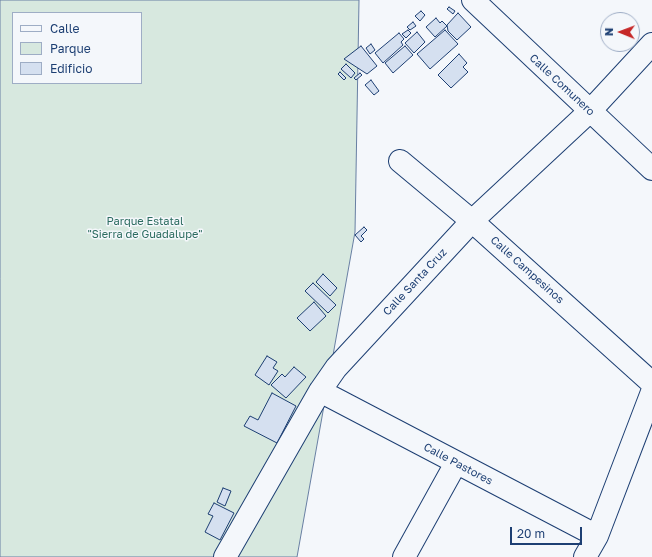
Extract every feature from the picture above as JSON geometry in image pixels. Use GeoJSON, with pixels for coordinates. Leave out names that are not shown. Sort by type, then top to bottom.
{"type":"FeatureCollection","features":[{"type":"Feature","properties":{"kind":"street","name":"Calle Comunero"},"geometry":{"type":"LineString","coordinates":[[473,0],[652,169]]}},
{"type":"Feature","properties":{"kind":"street","name":"Calle Santa Cruz"},"geometry":{"type":"LineString","coordinates":[[225,557],[320,391],[336,368],[472,221],[590,111],[652,44]]}},
{"type":"Feature","properties":{"kind":"street","name":"Calle Campesinos"},"geometry":{"type":"LineString","coordinates":[[400,161],[472,221],[652,383]]}},
{"type":"Feature","properties":{"kind":"street","name":"Calle Pastores"},"geometry":{"type":"LineString","coordinates":[[320,391],[597,536]]}},
{"type":"Feature","properties":{"kind":"street"},"geometry":{"type":"LineString","coordinates":[[585,557],[597,536],[652,392]]}},
{"type":"Feature","properties":{"kind":"street"},"geometry":{"type":"LineString","coordinates":[[404,557],[456,463]]}},
{"type":"Feature","properties":{"kind":"green space","name":"Parque Estatal \"Sierra de Guadalupe\""},"geometry":{"type":"Polygon","coordinates":[[[0,0],[359,0],[355,232],[297,557],[0,557],[0,0]]]}},
{"type":"Feature","properties":{"kind":"building"},"geometry":{"type":"Polygon","coordinates":[[[449,7],[455,11],[453,14],[447,9],[449,7]]]}},
{"type":"Feature","properties":{"kind":"building"},"geometry":{"type":"Polygon","coordinates":[[[421,11],[425,15],[420,21],[415,16],[421,11]]]}},
{"type":"Feature","properties":{"kind":"building"},"geometry":{"type":"Polygon","coordinates":[[[458,13],[471,27],[457,40],[448,31],[447,25],[458,13]]]}},
{"type":"Feature","properties":{"kind":"building"},"geometry":{"type":"Polygon","coordinates":[[[436,18],[440,23],[442,21],[447,26],[435,37],[426,27],[436,18]]]}},
{"type":"Feature","properties":{"kind":"building"},"geometry":{"type":"Polygon","coordinates":[[[413,22],[416,26],[410,30],[407,27],[413,22]]]}},
{"type":"Feature","properties":{"kind":"building"},"geometry":{"type":"Polygon","coordinates":[[[408,30],[411,33],[406,38],[402,34],[408,30]]]}},
{"type":"Feature","properties":{"kind":"building"},"geometry":{"type":"Polygon","coordinates":[[[445,30],[458,44],[430,69],[417,54],[445,30]]]}},
{"type":"Feature","properties":{"kind":"building"},"geometry":{"type":"Polygon","coordinates":[[[417,32],[425,42],[414,53],[405,43],[417,32]]]}},
{"type":"Feature","properties":{"kind":"building"},"geometry":{"type":"Polygon","coordinates":[[[399,33],[404,39],[401,42],[403,45],[383,63],[375,53],[399,33]]]}},
{"type":"Feature","properties":{"kind":"building"},"geometry":{"type":"Polygon","coordinates":[[[371,44],[375,50],[370,54],[366,48],[371,44]]]}},
{"type":"Feature","properties":{"kind":"building"},"geometry":{"type":"Polygon","coordinates":[[[361,46],[377,66],[367,74],[344,59],[361,46]]]}},
{"type":"Feature","properties":{"kind":"building"},"geometry":{"type":"Polygon","coordinates":[[[405,46],[413,55],[393,73],[385,63],[405,46]]]}},
{"type":"Feature","properties":{"kind":"building"},"geometry":{"type":"Polygon","coordinates":[[[459,54],[467,63],[463,67],[468,72],[451,88],[438,75],[459,54]]]}},
{"type":"Feature","properties":{"kind":"building"},"geometry":{"type":"Polygon","coordinates":[[[346,64],[355,73],[351,78],[341,69],[346,64]]]}},
{"type":"Feature","properties":{"kind":"building"},"geometry":{"type":"Polygon","coordinates":[[[340,72],[346,78],[344,80],[338,74],[340,72]]]}},
{"type":"Feature","properties":{"kind":"building"},"geometry":{"type":"Polygon","coordinates":[[[360,73],[362,75],[356,80],[354,78],[360,73]]]}},
{"type":"Feature","properties":{"kind":"building"},"geometry":{"type":"Polygon","coordinates":[[[371,80],[379,91],[374,95],[365,85],[371,80]]]}},
{"type":"Feature","properties":{"kind":"building"},"geometry":{"type":"Polygon","coordinates":[[[364,227],[367,230],[361,236],[364,239],[361,242],[355,235],[364,227]]]}},
{"type":"Feature","properties":{"kind":"building"},"geometry":{"type":"Polygon","coordinates":[[[323,274],[337,288],[330,296],[316,282],[323,274]]]}},
{"type":"Feature","properties":{"kind":"building"},"geometry":{"type":"Polygon","coordinates":[[[313,283],[336,305],[328,313],[305,291],[313,283]]]}},
{"type":"Feature","properties":{"kind":"building"},"geometry":{"type":"Polygon","coordinates":[[[314,302],[326,316],[310,331],[297,318],[314,302]]]}},
{"type":"Feature","properties":{"kind":"building"},"geometry":{"type":"Polygon","coordinates":[[[267,356],[277,362],[273,368],[278,371],[269,385],[255,375],[267,356]]]}},
{"type":"Feature","properties":{"kind":"building"},"geometry":{"type":"Polygon","coordinates":[[[294,367],[306,377],[286,398],[271,385],[282,374],[285,377],[294,367]]]}},
{"type":"Feature","properties":{"kind":"building"},"geometry":{"type":"Polygon","coordinates":[[[272,393],[296,406],[277,443],[244,426],[250,416],[258,420],[272,393]]]}},
{"type":"Feature","properties":{"kind":"building"},"geometry":{"type":"Polygon","coordinates":[[[223,488],[231,491],[225,506],[217,502],[223,488]]]}},
{"type":"Feature","properties":{"kind":"building"},"geometry":{"type":"Polygon","coordinates":[[[214,503],[234,513],[220,540],[205,532],[213,516],[208,514],[214,503]]]}}]}
